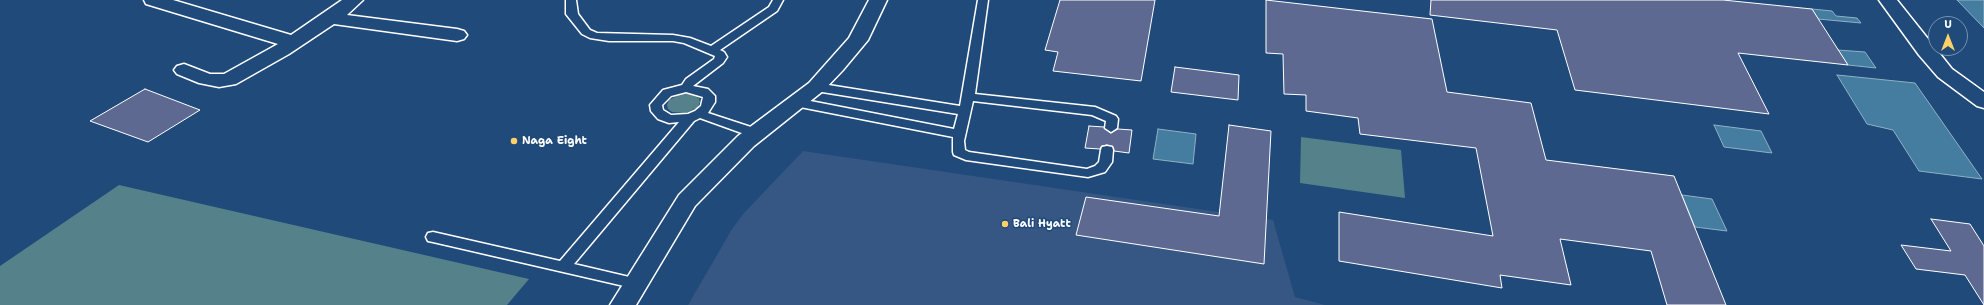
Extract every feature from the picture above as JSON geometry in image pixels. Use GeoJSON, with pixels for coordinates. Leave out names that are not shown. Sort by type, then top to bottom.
{"type":"FeatureCollection","features":[{"type":"Feature","properties":{"kind":"street"},"geometry":{"type":"LineString","coordinates":[[153,0],[293,42]]}},
{"type":"Feature","properties":{"kind":"street"},"geometry":{"type":"LineString","coordinates":[[184,70],[206,79],[219,81],[228,80],[331,18],[354,0]]}},
{"type":"Feature","properties":{"kind":"street"},"geometry":{"type":"LineString","coordinates":[[623,305],[687,201],[755,133],[816,87],[858,40],[878,0]]}},
{"type":"Feature","properties":{"kind":"street"},"geometry":{"type":"LineString","coordinates":[[1888,0],[1926,51],[1945,72],[1984,102]]}},
{"type":"Feature","properties":{"kind":"street"},"geometry":{"type":"LineString","coordinates":[[331,18],[457,35]]}},
{"type":"Feature","properties":{"kind":"lane"},"geometry":{"type":"LineString","coordinates":[[571,0],[572,14],[586,32],[594,36],[609,38],[673,38],[686,40],[720,54],[721,57],[719,61],[690,82],[686,88]]}},
{"type":"Feature","properties":{"kind":"lane"},"geometry":{"type":"LineString","coordinates":[[712,50],[773,9],[778,0]]}},
{"type":"Feature","properties":{"kind":"lane"},"geometry":{"type":"LineString","coordinates":[[983,0],[968,97],[958,144],[959,152],[966,156],[1088,172],[1100,169],[1105,162],[1107,150]]}},
{"type":"Feature","properties":{"kind":"lane"},"geometry":{"type":"LineString","coordinates":[[816,87],[965,111]]}},
{"type":"Feature","properties":{"kind":"lane"},"geometry":{"type":"LineString","coordinates":[[564,266],[695,116],[706,108],[709,102],[709,96],[704,92],[686,88],[676,90],[664,96],[656,105],[657,111],[662,116],[670,119],[695,116],[755,133]]}},
{"type":"Feature","properties":{"kind":"lane"},"geometry":{"type":"LineString","coordinates":[[968,97],[1094,111],[1112,119],[1111,128]]}},
{"type":"Feature","properties":{"kind":"lane"},"geometry":{"type":"LineString","coordinates":[[795,102],[960,134]]}},
{"type":"Feature","properties":{"kind":"lane"},"geometry":{"type":"LineString","coordinates":[[433,236],[637,284]]}},
{"type":"Feature","properties":{"kind":"shaded area"},"geometry":{"type":"Polygon","coordinates":[[[1957,0],[1984,0],[1984,28],[1957,0]]]}},
{"type":"Feature","properties":{"kind":"shaded area"},"geometry":{"type":"Polygon","coordinates":[[[1812,9],[1832,11],[1836,16],[1857,18],[1861,23],[1818,19],[1812,9]]]}},
{"type":"Feature","properties":{"kind":"shaded area"},"geometry":{"type":"Polygon","coordinates":[[[1838,50],[1865,52],[1876,68],[1848,65],[1838,50]]]}},
{"type":"Feature","properties":{"kind":"shaded area"},"geometry":{"type":"Polygon","coordinates":[[[1837,75],[1915,83],[1982,179],[1919,171],[1893,130],[1867,124],[1837,75]]]}},
{"type":"Feature","properties":{"kind":"shaded area"},"geometry":{"type":"Polygon","coordinates":[[[1714,125],[1761,131],[1772,153],[1724,147],[1714,125]]]}},
{"type":"Feature","properties":{"kind":"shaded area"},"geometry":{"type":"Polygon","coordinates":[[[1158,129],[1196,134],[1193,164],[1153,159],[1158,129]]]}},
{"type":"Feature","properties":{"kind":"shaded area","name":"Bali Hyatt"},"geometry":{"type":"Polygon","coordinates":[[[803,151],[1273,220],[1295,297],[1325,305],[688,305],[732,229],[744,213],[803,151]]]}},
{"type":"Feature","properties":{"kind":"shaded area"},"geometry":{"type":"Polygon","coordinates":[[[1682,195],[1712,199],[1727,231],[1695,227],[1682,195]]]}},
{"type":"Feature","properties":{"kind":"green space"},"geometry":{"type":"Polygon","coordinates":[[[681,94],[689,94],[699,98],[700,102],[698,107],[686,113],[672,112],[668,109],[667,105],[669,100],[681,94]]]}},
{"type":"Feature","properties":{"kind":"green space"},"geometry":{"type":"Polygon","coordinates":[[[1301,137],[1401,150],[1405,198],[1300,183],[1301,137]]]}},
{"type":"Feature","properties":{"kind":"green space"},"geometry":{"type":"Polygon","coordinates":[[[119,185],[529,279],[507,305],[0,305],[0,266],[119,185]]]}},
{"type":"Feature","properties":{"kind":"building"},"geometry":{"type":"Polygon","coordinates":[[[1060,0],[1155,0],[1141,81],[1053,71],[1058,52],[1045,50],[1060,0]]]}},
{"type":"Feature","properties":{"kind":"building"},"geometry":{"type":"Polygon","coordinates":[[[1266,0],[1432,19],[1447,92],[1531,103],[1546,160],[1674,176],[1726,305],[1667,305],[1651,251],[1560,239],[1571,285],[1500,275],[1502,288],[1339,261],[1339,212],[1493,236],[1476,148],[1360,134],[1358,118],[1306,111],[1306,95],[1284,94],[1283,54],[1266,53],[1266,0]]]}},
{"type":"Feature","properties":{"kind":"building"},"geometry":{"type":"Polygon","coordinates":[[[1431,0],[1723,0],[1812,9],[1848,65],[1738,53],[1769,114],[1575,90],[1557,30],[1430,15],[1431,0]]]}},
{"type":"Feature","properties":{"kind":"building"},"geometry":{"type":"Polygon","coordinates":[[[1175,67],[1239,75],[1238,100],[1171,92],[1175,67]]]}},
{"type":"Feature","properties":{"kind":"building"},"geometry":{"type":"Polygon","coordinates":[[[145,89],[200,110],[148,142],[90,121],[145,89]]]}},
{"type":"Feature","properties":{"kind":"building"},"geometry":{"type":"Polygon","coordinates":[[[1229,125],[1271,131],[1264,264],[1076,235],[1086,197],[1219,216],[1229,125]]]}},
{"type":"Feature","properties":{"kind":"building"},"geometry":{"type":"Polygon","coordinates":[[[1089,126],[1104,127],[1110,133],[1118,129],[1132,130],[1129,153],[1114,151],[1113,147],[1107,145],[1102,146],[1100,149],[1085,148],[1089,126]]]}},
{"type":"Feature","properties":{"kind":"building"},"geometry":{"type":"Polygon","coordinates":[[[1931,219],[1970,224],[1984,246],[1984,305],[1965,275],[1916,269],[1901,245],[1951,251],[1931,219]]]}},
{"type":"Feature","properties":{"kind":"place","name":"Naga Eight"},"geometry":{"type":"Point","coordinates":[514,141]}},
{"type":"Feature","properties":{"kind":"place","name":"Bali Hyatt"},"geometry":{"type":"Point","coordinates":[1005,224]}}]}
